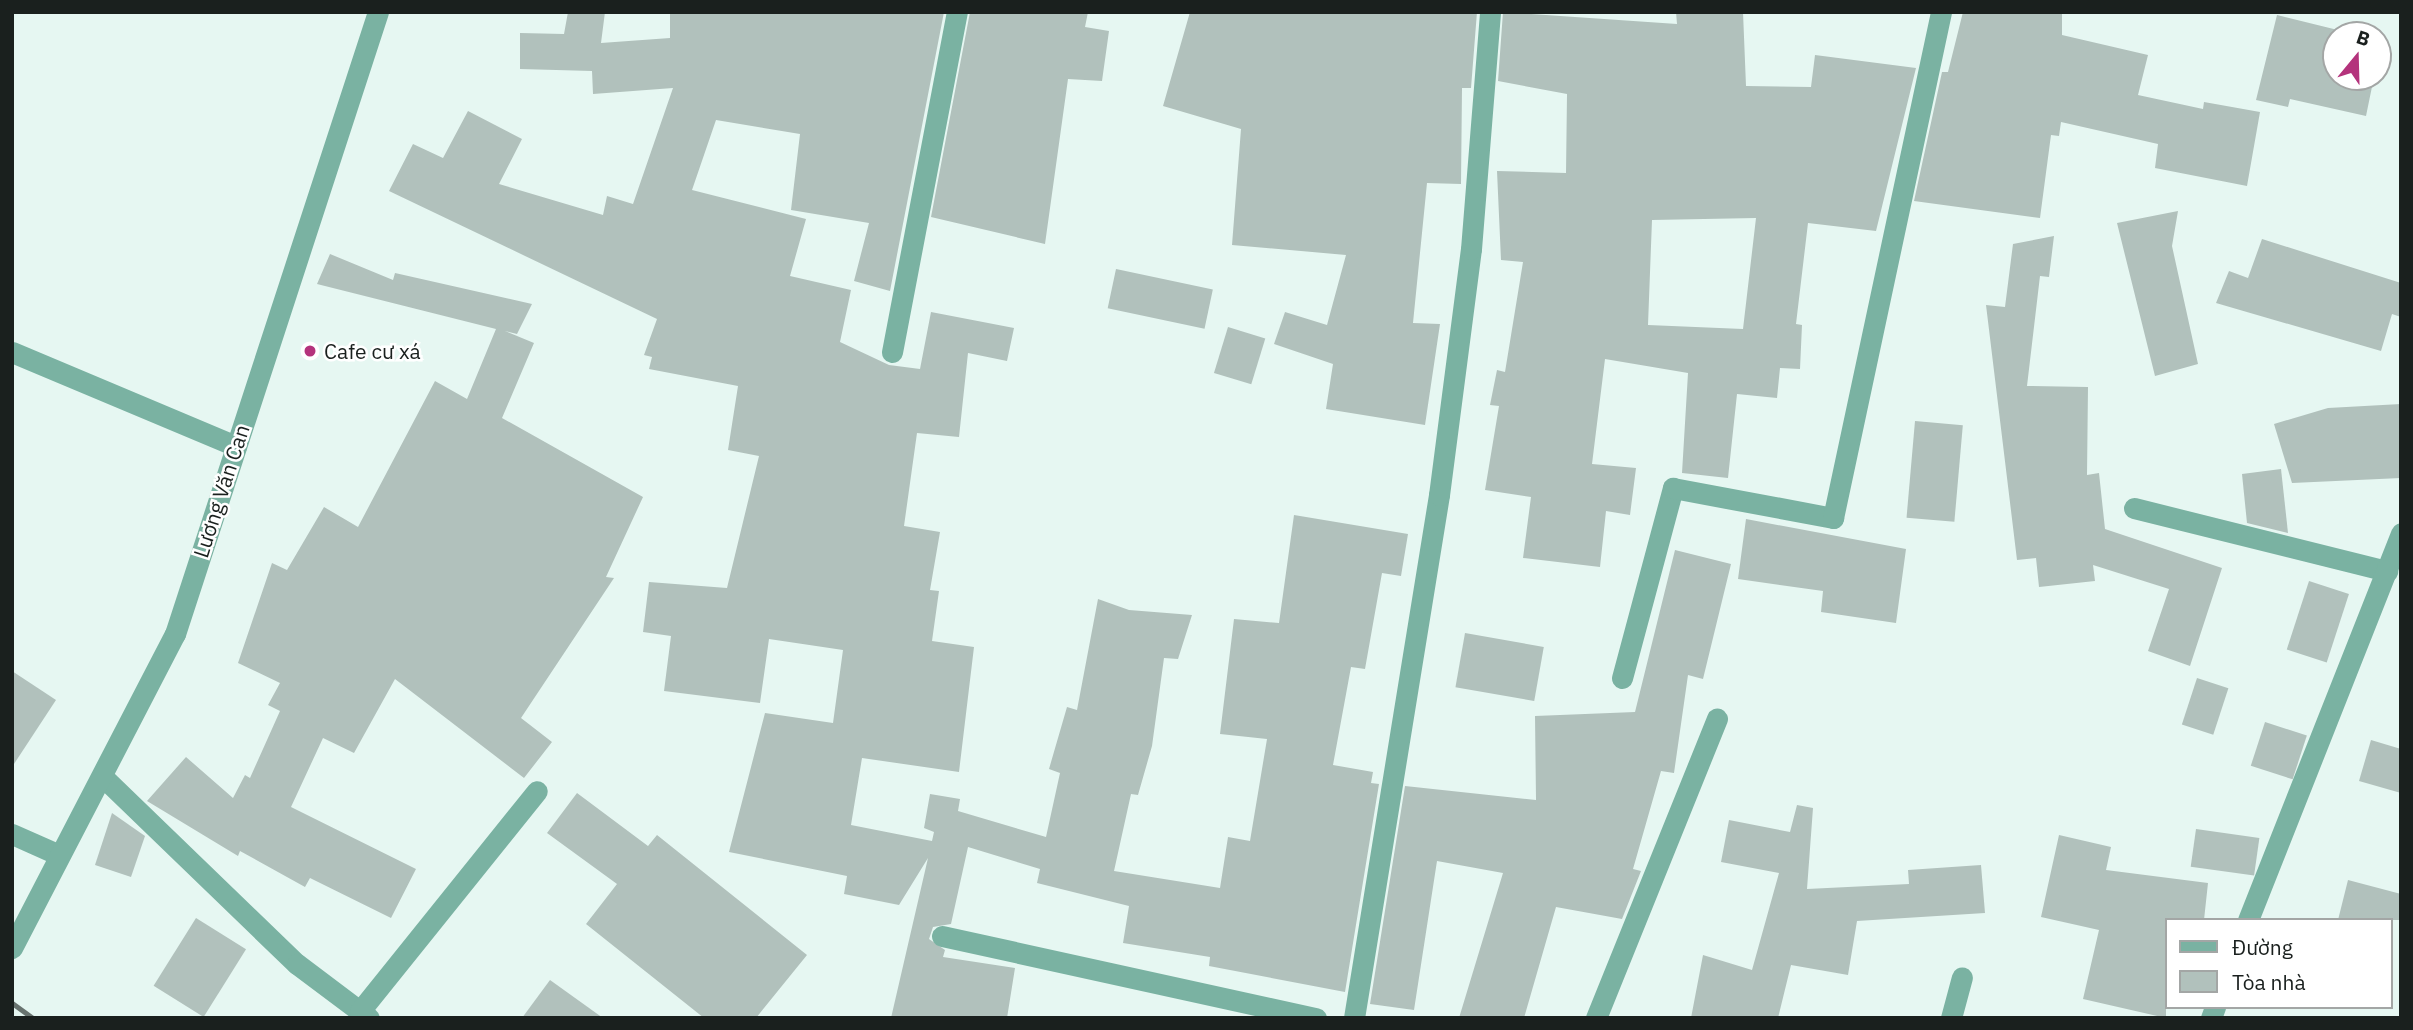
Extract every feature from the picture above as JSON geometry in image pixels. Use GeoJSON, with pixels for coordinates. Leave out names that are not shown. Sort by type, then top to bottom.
{"type":"FeatureCollection","features":[{"type":"Feature","properties":{"kind":"street","name":"Lương Văn Can"},"geometry":{"type":"LineString","coordinates":[[12,948],[57,854],[102,776],[175,634],[378,12]]}},
{"type":"Feature","properties":{"kind":"street"},"geometry":{"type":"LineString","coordinates":[[892,352],[957,12]]}},
{"type":"Feature","properties":{"kind":"street"},"geometry":{"type":"LineString","coordinates":[[1354,1018],[1441,481],[1471,248],[1490,12]]}},
{"type":"Feature","properties":{"kind":"street"},"geometry":{"type":"LineString","coordinates":[[1622,678],[1673,488],[1833,519],[1941,12]]}},
{"type":"Feature","properties":{"kind":"street"},"geometry":{"type":"LineString","coordinates":[[12,352],[236,446]]}},
{"type":"Feature","properties":{"kind":"street"},"geometry":{"type":"LineString","coordinates":[[2134,508],[2387,571]]}},
{"type":"Feature","properties":{"kind":"street"},"geometry":{"type":"LineString","coordinates":[[2249,918],[2401,533]]}},
{"type":"Feature","properties":{"kind":"street"},"geometry":{"type":"LineString","coordinates":[[1596,1018],[1717,718]]}},
{"type":"Feature","properties":{"kind":"street"},"geometry":{"type":"LineString","coordinates":[[102,776],[297,964],[365,1014],[537,791]]}},
{"type":"Feature","properties":{"kind":"street"},"geometry":{"type":"LineString","coordinates":[[12,834],[57,854]]}},
{"type":"Feature","properties":{"kind":"street"},"geometry":{"type":"LineString","coordinates":[[942,936],[1316,1018]]}},
{"type":"Feature","properties":{"kind":"street"},"geometry":{"type":"LineString","coordinates":[[1951,1018],[1962,977]]}},
{"type":"Feature","properties":{"kind":"building"},"geometry":{"type":"Polygon","coordinates":[[[568,12],[605,12],[601,43],[670,38],[670,12],[944,12],[890,291],[854,281],[869,223],[791,210],[800,134],[716,120],[692,190],[806,219],[790,276],[851,290],[840,342],[889,365],[920,369],[931,312],[1014,328],[1007,361],[968,353],[959,437],[917,433],[904,526],[940,532],[930,590],[939,591],[932,641],[974,647],[959,772],[862,758],[851,825],[932,841],[934,832],[924,828],[930,794],[960,799],[958,811],[1046,837],[1060,773],[1049,769],[1067,707],[1077,710],[1098,599],[1129,610],[1192,615],[1178,659],[1164,658],[1152,746],[1138,795],[1131,794],[1114,871],[1220,888],[1228,837],[1250,841],[1267,739],[1220,734],[1234,619],[1279,623],[1294,515],[1408,534],[1401,576],[1382,573],[1365,669],[1351,667],[1333,765],[1373,772],[1371,783],[1379,784],[1345,992],[1209,966],[1210,957],[1123,943],[1129,906],[1037,883],[1040,869],[968,847],[951,924],[933,927],[929,939],[945,950],[943,957],[1015,968],[1007,1018],[891,1018],[928,858],[899,905],[844,894],[847,876],[729,852],[765,713],[833,723],[843,650],[769,639],[760,703],[664,691],[671,636],[643,632],[649,582],[727,588],[759,456],[728,450],[738,386],[649,369],[652,357],[644,355],[657,319],[389,191],[413,144],[443,158],[468,111],[522,139],[499,184],[603,215],[607,196],[633,204],[673,88],[593,94],[592,71],[520,69],[520,33],[564,34],[568,12]]]}},
{"type":"Feature","properties":{"kind":"building"},"geometry":{"type":"Polygon","coordinates":[[[970,12],[1088,12],[1085,27],[1109,31],[1102,81],[1068,79],[1045,244],[931,217],[970,12]]]}},
{"type":"Feature","properties":{"kind":"building"},"geometry":{"type":"Polygon","coordinates":[[[1190,12],[1477,12],[1471,88],[1462,88],[1461,184],[1427,183],[1413,323],[1440,324],[1425,425],[1326,409],[1333,364],[1274,344],[1285,312],[1327,325],[1346,255],[1232,245],[1241,129],[1163,106],[1190,12]]]}},
{"type":"Feature","properties":{"kind":"building"},"geometry":{"type":"Polygon","coordinates":[[[1503,12],[1677,24],[1676,12],[1743,12],[1746,86],[1811,87],[1815,55],[1916,68],[1876,231],[1808,223],[1796,324],[1802,325],[1800,369],[1780,368],[1777,398],[1737,394],[1728,478],[1682,473],[1688,373],[1605,359],[1592,464],[1636,468],[1630,515],[1606,511],[1600,567],[1523,558],[1531,497],[1485,490],[1499,406],[1490,405],[1497,370],[1505,372],[1523,262],[1501,260],[1497,171],[1566,173],[1567,94],[1498,81],[1503,12]],[[1756,218],[1652,220],[1648,325],[1743,329],[1756,218]]]}},
{"type":"Feature","properties":{"kind":"building"},"geometry":{"type":"Polygon","coordinates":[[[1963,12],[2062,12],[2062,35],[2148,55],[2138,95],[2203,109],[2204,102],[2260,112],[2247,186],[2155,168],[2158,144],[2061,122],[2059,136],[2051,135],[2040,218],[1914,201],[1942,72],[1948,72],[1963,12]]]}},
{"type":"Feature","properties":{"kind":"building"},"geometry":{"type":"Polygon","coordinates":[[[2277,15],[2322,26],[2322,91],[2371,91],[2366,116],[2290,99],[2288,107],[2256,100],[2277,15]]]}},
{"type":"Feature","properties":{"kind":"building"},"geometry":{"type":"Polygon","coordinates":[[[2178,211],[2172,246],[2198,364],[2155,376],[2117,223],[2178,211]]]}},
{"type":"Feature","properties":{"kind":"building"},"geometry":{"type":"Polygon","coordinates":[[[2054,236],[2049,277],[2040,276],[2027,386],[2088,387],[2087,475],[2099,473],[2105,529],[2222,568],[2190,666],[2148,651],[2169,589],[2093,565],[2095,581],[2039,587],[2036,558],[2017,560],[1986,305],[2005,307],[2013,244],[2054,236]]]}},
{"type":"Feature","properties":{"kind":"building"},"geometry":{"type":"Polygon","coordinates":[[[2262,239],[2401,283],[2401,317],[2392,314],[2381,351],[2216,303],[2229,271],[2248,278],[2262,239]]]}},
{"type":"Feature","properties":{"kind":"building"},"geometry":{"type":"Polygon","coordinates":[[[330,254],[393,280],[395,273],[532,304],[517,334],[505,331],[534,343],[502,418],[643,497],[606,577],[614,578],[521,718],[552,742],[524,778],[395,679],[354,753],[323,738],[291,807],[416,869],[391,918],[310,878],[305,887],[240,851],[238,856],[147,801],[186,757],[233,798],[245,775],[250,778],[280,711],[268,705],[280,683],[238,663],[272,563],[287,570],[324,507],[358,527],[435,381],[467,399],[496,329],[317,284],[330,254]]]}},
{"type":"Feature","properties":{"kind":"building"},"geometry":{"type":"Polygon","coordinates":[[[1116,269],[1213,290],[1205,329],[1108,308],[1116,269]]]}},
{"type":"Feature","properties":{"kind":"building"},"geometry":{"type":"Polygon","coordinates":[[[1228,327],[1265,338],[1251,384],[1214,373],[1228,327]]]}},
{"type":"Feature","properties":{"kind":"building"},"geometry":{"type":"Polygon","coordinates":[[[2401,404],[2401,478],[2292,483],[2274,424],[2328,408],[2401,404]]]}},
{"type":"Feature","properties":{"kind":"building"},"geometry":{"type":"Polygon","coordinates":[[[1915,421],[1963,425],[1954,522],[1907,518],[1915,421]]]}},
{"type":"Feature","properties":{"kind":"building"},"geometry":{"type":"Polygon","coordinates":[[[2281,469],[2288,533],[2247,523],[2242,474],[2281,469]]]}},
{"type":"Feature","properties":{"kind":"building"},"geometry":{"type":"Polygon","coordinates":[[[1746,519],[1906,549],[1896,623],[1821,612],[1823,591],[1738,579],[1746,519]]]}},
{"type":"Feature","properties":{"kind":"building"},"geometry":{"type":"Polygon","coordinates":[[[1675,550],[1731,564],[1703,679],[1688,675],[1674,773],[1661,771],[1633,869],[1641,871],[1622,919],[1556,907],[1524,1018],[1459,1018],[1503,873],[1437,861],[1414,1010],[1370,1004],[1405,786],[1536,800],[1535,716],[1635,712],[1675,550]]]}},
{"type":"Feature","properties":{"kind":"building"},"geometry":{"type":"Polygon","coordinates":[[[2309,581],[2349,594],[2327,662],[2287,649],[2309,581]]]}},
{"type":"Feature","properties":{"kind":"building"},"geometry":{"type":"Polygon","coordinates":[[[1465,633],[1544,647],[1534,701],[1455,687],[1465,633]]]}},
{"type":"Feature","properties":{"kind":"building"},"geometry":{"type":"Polygon","coordinates":[[[12,671],[56,700],[12,767],[12,671]]]}},
{"type":"Feature","properties":{"kind":"building"},"geometry":{"type":"Polygon","coordinates":[[[2197,678],[2228,688],[2213,735],[2182,725],[2197,678]]]}},
{"type":"Feature","properties":{"kind":"building"},"geometry":{"type":"Polygon","coordinates":[[[2265,722],[2307,736],[2293,779],[2251,766],[2265,722]]]}},
{"type":"Feature","properties":{"kind":"building"},"geometry":{"type":"Polygon","coordinates":[[[2371,740],[2401,749],[2401,793],[2359,781],[2371,740]]]}},
{"type":"Feature","properties":{"kind":"building"},"geometry":{"type":"Polygon","coordinates":[[[577,793],[648,846],[657,835],[807,955],[756,1018],[704,1018],[586,924],[617,884],[547,833],[577,793]]]}},
{"type":"Feature","properties":{"kind":"building"},"geometry":{"type":"Polygon","coordinates":[[[1797,805],[1813,808],[1807,889],[1909,884],[1908,870],[1981,865],[1985,913],[1857,921],[1848,975],[1791,965],[1778,1018],[1691,1018],[1703,955],[1752,970],[1779,873],[1721,862],[1729,820],[1790,832],[1797,805]]]}},
{"type":"Feature","properties":{"kind":"building"},"geometry":{"type":"Polygon","coordinates":[[[112,813],[145,836],[131,877],[95,865],[112,813]]]}},
{"type":"Feature","properties":{"kind":"building"},"geometry":{"type":"Polygon","coordinates":[[[2196,829],[2259,838],[2254,876],[2191,867],[2196,829]]]}},
{"type":"Feature","properties":{"kind":"building"},"geometry":{"type":"Polygon","coordinates":[[[2059,835],[2111,847],[2106,870],[2208,883],[2204,918],[2164,918],[2166,1018],[2083,999],[2099,930],[2041,917],[2059,835]]]}},
{"type":"Feature","properties":{"kind":"building"},"geometry":{"type":"Polygon","coordinates":[[[2348,880],[2401,894],[2401,920],[2338,918],[2348,880]]]}},
{"type":"Feature","properties":{"kind":"building"},"geometry":{"type":"Polygon","coordinates":[[[196,918],[246,949],[204,1017],[154,986],[196,918]]]}},
{"type":"Feature","properties":{"kind":"building"},"geometry":{"type":"Polygon","coordinates":[[[550,980],[603,1018],[522,1018],[550,980]]]}},
{"type":"Feature","properties":{"kind":"railway"},"geometry":{"type":"LineString","coordinates":[[12,1003],[33,1018]]}},
{"type":"Feature","properties":{"kind":"place","name":"Cafe cư xá"},"geometry":{"type":"Point","coordinates":[310,351]}}]}
